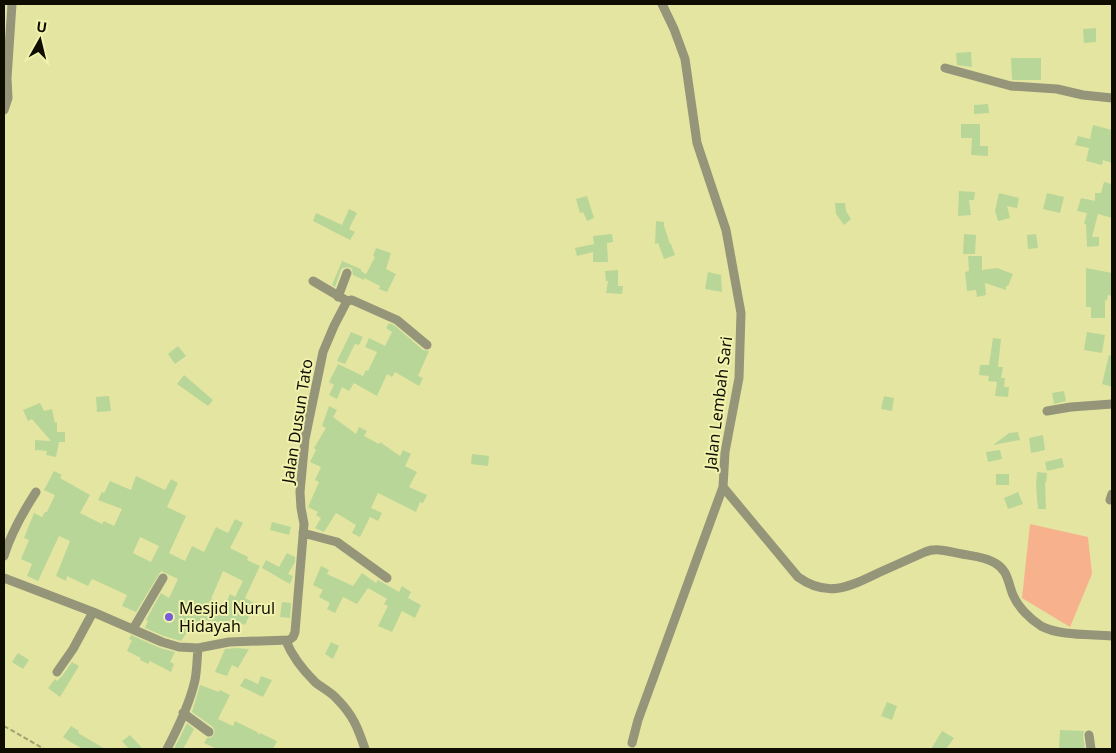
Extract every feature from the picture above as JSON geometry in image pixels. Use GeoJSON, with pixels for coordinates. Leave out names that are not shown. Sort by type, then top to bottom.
{"type":"FeatureCollection","features":[{"type":"Feature","properties":{"kind":"street"},"geometry":{"type":"LineString","coordinates":[[4,110],[8,98],[7,78],[12,4]]}},
{"type":"Feature","properties":{"kind":"street","name":"Jalan Lembah Sari"},"geometry":{"type":"LineString","coordinates":[[662,4],[674,28],[684,59],[697,143],[726,230],[741,313],[739,378],[726,452],[723,486],[798,577],[811,585],[834,589],[849,586],[925,552],[938,549],[995,562],[1005,572],[1014,598],[1031,619],[1044,627],[1061,632],[1112,636]]}},
{"type":"Feature","properties":{"kind":"street"},"geometry":{"type":"LineString","coordinates":[[944,68],[1012,86],[1057,89],[1112,98]]}},
{"type":"Feature","properties":{"kind":"street"},"geometry":{"type":"LineString","coordinates":[[338,297],[347,273]]}},
{"type":"Feature","properties":{"kind":"street"},"geometry":{"type":"LineString","coordinates":[[313,281],[338,297],[347,301],[352,300],[391,317],[406,326],[427,345]]}},
{"type":"Feature","properties":{"kind":"street","name":"Jalan Dusun Tato"},"geometry":{"type":"LineString","coordinates":[[286,641],[292,638],[295,632],[304,524],[300,492],[305,439],[313,396],[328,339],[347,301]]}},
{"type":"Feature","properties":{"kind":"street"},"geometry":{"type":"LineString","coordinates":[[1047,411],[1112,404]]}},
{"type":"Feature","properties":{"kind":"street"},"geometry":{"type":"LineString","coordinates":[[632,743],[638,720],[723,486]]}},
{"type":"Feature","properties":{"kind":"street"},"geometry":{"type":"LineString","coordinates":[[4,556],[8,542],[36,492]]}},
{"type":"Feature","properties":{"kind":"street"},"geometry":{"type":"LineString","coordinates":[[303,533],[337,542],[387,578]]}},
{"type":"Feature","properties":{"kind":"street"},"geometry":{"type":"LineString","coordinates":[[4,578],[93,612],[162,642],[189,649],[229,642],[286,641],[293,656],[314,681],[336,698],[348,712],[358,726],[365,749]]}},
{"type":"Feature","properties":{"kind":"street"},"geometry":{"type":"LineString","coordinates":[[133,629],[163,578]]}},
{"type":"Feature","properties":{"kind":"street"},"geometry":{"type":"LineString","coordinates":[[57,672],[93,612]]}},
{"type":"Feature","properties":{"kind":"street"},"geometry":{"type":"LineString","coordinates":[[167,749],[195,680],[198,648]]}},
{"type":"Feature","properties":{"kind":"street"},"geometry":{"type":"LineString","coordinates":[[183,713],[209,732]]}},
{"type":"Feature","properties":{"kind":"street"},"geometry":{"type":"LineString","coordinates":[[1089,735],[1091,749]]}},
{"type":"Feature","properties":{"kind":"path"},"geometry":{"type":"LineString","coordinates":[[4,726],[44,749]]}},
{"type":"Feature","properties":{"kind":"shaded area"},"geometry":{"type":"Polygon","coordinates":[[[1030,524],[1088,537],[1092,574],[1070,627],[1022,598],[1030,524]]]}},
{"type":"Feature","properties":{"kind":"building"},"geometry":{"type":"Polygon","coordinates":[[[1096,28],[1096,42],[1084,43],[1083,29],[1096,28]]]}},
{"type":"Feature","properties":{"kind":"building"},"geometry":{"type":"Polygon","coordinates":[[[971,52],[972,67],[957,65],[956,53],[971,52]]]}},
{"type":"Feature","properties":{"kind":"building"},"geometry":{"type":"Polygon","coordinates":[[[1011,58],[1041,58],[1041,80],[1012,80],[1011,58]]]}},
{"type":"Feature","properties":{"kind":"building"},"geometry":{"type":"Polygon","coordinates":[[[988,104],[989,113],[974,114],[974,105],[988,104]]]}},
{"type":"Feature","properties":{"kind":"building"},"geometry":{"type":"Polygon","coordinates":[[[961,124],[980,124],[980,146],[988,146],[988,156],[971,155],[972,138],[961,138],[961,124]]]}},
{"type":"Feature","properties":{"kind":"building"},"geometry":{"type":"Polygon","coordinates":[[[1093,125],[1112,130],[1112,163],[1103,160],[1102,165],[1086,161],[1089,148],[1075,145],[1078,136],[1090,139],[1093,125]]]}},
{"type":"Feature","properties":{"kind":"building"},"geometry":{"type":"Polygon","coordinates":[[[1104,182],[1112,184],[1112,218],[1098,214],[1092,237],[1099,237],[1099,246],[1087,247],[1086,224],[1084,224],[1087,213],[1077,211],[1081,198],[1095,201],[1095,193],[1101,193],[1104,182]]]}},
{"type":"Feature","properties":{"kind":"building"},"geometry":{"type":"Polygon","coordinates":[[[959,191],[975,192],[974,200],[969,200],[971,215],[958,216],[959,191]]]}},
{"type":"Feature","properties":{"kind":"building"},"geometry":{"type":"Polygon","coordinates":[[[999,193],[1019,198],[1017,208],[1007,206],[1010,218],[998,221],[995,211],[999,193]]]}},
{"type":"Feature","properties":{"kind":"building"},"geometry":{"type":"Polygon","coordinates":[[[1047,193],[1064,197],[1060,213],[1043,209],[1047,193]]]}},
{"type":"Feature","properties":{"kind":"building"},"geometry":{"type":"Polygon","coordinates":[[[587,196],[594,218],[587,221],[583,212],[580,213],[576,199],[587,196]]]}},
{"type":"Feature","properties":{"kind":"building"},"geometry":{"type":"Polygon","coordinates":[[[835,203],[845,203],[846,211],[851,219],[844,225],[836,214],[835,203]]]}},
{"type":"Feature","properties":{"kind":"building"},"geometry":{"type":"Polygon","coordinates":[[[349,209],[357,213],[349,229],[355,232],[350,240],[313,221],[316,213],[342,225],[349,209]]]}},
{"type":"Feature","properties":{"kind":"building"},"geometry":{"type":"Polygon","coordinates":[[[656,221],[664,222],[675,255],[664,259],[658,243],[655,244],[656,221]]]}},
{"type":"Feature","properties":{"kind":"building"},"geometry":{"type":"Polygon","coordinates":[[[612,234],[613,242],[607,243],[608,262],[593,262],[593,252],[577,256],[575,248],[594,244],[593,236],[612,234]]]}},
{"type":"Feature","properties":{"kind":"building"},"geometry":{"type":"Polygon","coordinates":[[[964,234],[976,235],[975,254],[963,254],[964,234]]]}},
{"type":"Feature","properties":{"kind":"building"},"geometry":{"type":"Polygon","coordinates":[[[1036,234],[1038,248],[1028,249],[1027,235],[1036,234]]]}},
{"type":"Feature","properties":{"kind":"building"},"geometry":{"type":"Polygon","coordinates":[[[376,248],[391,253],[386,269],[396,274],[387,292],[379,289],[380,286],[364,278],[364,280],[353,275],[352,269],[349,267],[341,270],[335,287],[332,285],[342,261],[361,269],[366,274],[375,257],[373,256],[376,248]]]}},
{"type":"Feature","properties":{"kind":"building"},"geometry":{"type":"Polygon","coordinates":[[[968,256],[982,256],[982,270],[997,268],[1013,274],[1008,286],[1006,286],[1006,290],[985,283],[986,295],[977,297],[976,290],[967,291],[965,272],[969,271],[968,256]]]}},
{"type":"Feature","properties":{"kind":"building"},"geometry":{"type":"Polygon","coordinates":[[[1086,268],[1112,273],[1112,296],[1108,295],[1107,300],[1105,300],[1105,318],[1091,318],[1091,307],[1086,307],[1086,268]]]}},
{"type":"Feature","properties":{"kind":"building"},"geometry":{"type":"Polygon","coordinates":[[[618,270],[618,286],[623,286],[622,294],[606,293],[608,281],[606,281],[605,271],[618,270]]]}},
{"type":"Feature","properties":{"kind":"building"},"geometry":{"type":"Polygon","coordinates":[[[708,272],[721,275],[722,292],[705,289],[708,272]]]}},
{"type":"Feature","properties":{"kind":"building"},"geometry":{"type":"Polygon","coordinates":[[[389,323],[394,325],[423,350],[429,351],[418,376],[423,378],[419,386],[395,372],[392,377],[387,374],[377,396],[354,383],[349,391],[342,387],[337,399],[329,395],[334,385],[329,382],[338,364],[363,376],[366,370],[368,371],[377,352],[365,347],[369,338],[385,346],[392,332],[386,328],[389,323]]]}},
{"type":"Feature","properties":{"kind":"building"},"geometry":{"type":"Polygon","coordinates":[[[351,332],[363,337],[359,345],[355,344],[345,364],[337,361],[351,332]]]}},
{"type":"Feature","properties":{"kind":"building"},"geometry":{"type":"Polygon","coordinates":[[[1087,332],[1105,335],[1102,353],[1084,350],[1087,332]]]}},
{"type":"Feature","properties":{"kind":"building"},"geometry":{"type":"Polygon","coordinates":[[[993,338],[1001,339],[998,367],[1003,367],[1001,378],[1005,378],[1004,387],[1009,387],[1008,397],[995,396],[997,382],[988,381],[989,376],[979,375],[980,365],[989,365],[993,338]]]}},
{"type":"Feature","properties":{"kind":"building"},"geometry":{"type":"Polygon","coordinates":[[[178,346],[186,356],[175,364],[168,354],[178,346]]]}},
{"type":"Feature","properties":{"kind":"building"},"geometry":{"type":"Polygon","coordinates":[[[1109,355],[1112,356],[1112,387],[1102,384],[1109,355]]]}},
{"type":"Feature","properties":{"kind":"building"},"geometry":{"type":"Polygon","coordinates":[[[184,375],[213,400],[208,406],[177,384],[184,375]]]}},
{"type":"Feature","properties":{"kind":"building"},"geometry":{"type":"Polygon","coordinates":[[[1064,391],[1066,401],[1054,404],[1052,393],[1064,391]]]}},
{"type":"Feature","properties":{"kind":"building"},"geometry":{"type":"Polygon","coordinates":[[[109,396],[111,411],[97,412],[96,397],[109,396]]]}},
{"type":"Feature","properties":{"kind":"building"},"geometry":{"type":"Polygon","coordinates":[[[884,396],[894,398],[892,411],[881,409],[884,396]]]}},
{"type":"Feature","properties":{"kind":"building"},"geometry":{"type":"Polygon","coordinates":[[[40,403],[44,411],[52,409],[55,423],[57,422],[57,432],[65,432],[65,442],[59,442],[56,457],[46,455],[47,451],[35,450],[35,440],[51,441],[32,419],[28,421],[23,410],[40,403]]]}},
{"type":"Feature","properties":{"kind":"building"},"geometry":{"type":"Polygon","coordinates":[[[329,406],[337,410],[333,417],[356,434],[359,427],[367,431],[364,436],[379,444],[380,442],[400,456],[403,450],[411,454],[405,466],[417,472],[409,487],[427,495],[423,503],[420,502],[416,512],[378,493],[371,508],[382,513],[378,521],[370,517],[360,537],[352,533],[356,525],[336,513],[324,532],[315,528],[321,518],[316,515],[318,512],[308,507],[319,482],[315,480],[321,467],[310,462],[316,450],[314,448],[326,428],[322,426],[329,406]]]}},
{"type":"Feature","properties":{"kind":"building"},"geometry":{"type":"Polygon","coordinates":[[[1018,432],[1020,440],[993,445],[1009,433],[1018,432]]]}},
{"type":"Feature","properties":{"kind":"building"},"geometry":{"type":"Polygon","coordinates":[[[1043,435],[1045,450],[1031,453],[1029,438],[1043,435]]]}},
{"type":"Feature","properties":{"kind":"building"},"geometry":{"type":"Polygon","coordinates":[[[1000,450],[1002,459],[988,462],[986,452],[1000,450]]]}},
{"type":"Feature","properties":{"kind":"building"},"geometry":{"type":"Polygon","coordinates":[[[472,454],[489,456],[488,466],[471,464],[472,454]]]}},
{"type":"Feature","properties":{"kind":"building"},"geometry":{"type":"Polygon","coordinates":[[[1062,458],[1064,467],[1047,471],[1045,462],[1062,458]]]}},
{"type":"Feature","properties":{"kind":"building"},"geometry":{"type":"Polygon","coordinates":[[[54,471],[62,475],[60,478],[90,495],[80,513],[102,524],[104,521],[114,526],[122,509],[98,500],[110,481],[131,490],[136,476],[165,490],[171,479],[178,483],[167,507],[186,516],[169,553],[185,561],[192,546],[204,552],[216,527],[228,533],[235,519],[243,523],[230,548],[248,557],[247,560],[260,566],[245,598],[254,603],[250,612],[248,612],[250,614],[245,625],[232,619],[227,630],[206,620],[204,630],[190,628],[181,641],[145,628],[148,621],[146,620],[161,593],[169,598],[178,579],[161,571],[136,612],[122,606],[127,595],[92,579],[88,586],[67,576],[66,581],[56,576],[70,541],[59,536],[38,581],[27,576],[32,564],[21,559],[29,540],[24,538],[34,513],[42,517],[47,512],[55,495],[44,490],[54,471]],[[140,537],[133,553],[151,562],[159,546],[140,537]],[[223,571],[211,599],[225,606],[230,594],[235,597],[243,581],[223,571]]]}},
{"type":"Feature","properties":{"kind":"building"},"geometry":{"type":"Polygon","coordinates":[[[1037,472],[1047,473],[1045,482],[1046,509],[1038,509],[1037,472]]]}},
{"type":"Feature","properties":{"kind":"building"},"geometry":{"type":"Polygon","coordinates":[[[996,474],[1009,474],[1009,485],[996,485],[996,474]]]}},
{"type":"Feature","properties":{"kind":"building"},"geometry":{"type":"Polygon","coordinates":[[[1018,492],[1023,504],[1008,509],[1004,498],[1018,492]]]}},
{"type":"Feature","properties":{"kind":"building"},"geometry":{"type":"Polygon","coordinates":[[[272,522],[291,527],[289,535],[270,530],[272,522]]]}},
{"type":"Feature","properties":{"kind":"building"},"geometry":{"type":"Polygon","coordinates":[[[287,553],[295,557],[295,562],[288,574],[293,576],[290,584],[262,568],[266,560],[279,567],[287,553]]]}},
{"type":"Feature","properties":{"kind":"building"},"geometry":{"type":"Polygon","coordinates":[[[321,566],[329,570],[327,574],[353,586],[362,573],[376,583],[378,580],[399,592],[402,586],[411,592],[408,598],[421,605],[415,618],[402,611],[392,632],[378,626],[388,606],[384,604],[387,599],[368,588],[357,604],[343,597],[335,613],[327,609],[330,603],[319,597],[323,590],[313,585],[321,566]]]}},
{"type":"Feature","properties":{"kind":"building"},"geometry":{"type":"Polygon","coordinates":[[[282,602],[291,603],[290,618],[280,617],[282,602]]]}},
{"type":"Feature","properties":{"kind":"building"},"geometry":{"type":"Polygon","coordinates":[[[131,635],[160,648],[175,652],[170,662],[174,664],[171,672],[150,661],[148,664],[127,651],[132,640],[129,639],[131,635]]]}},
{"type":"Feature","properties":{"kind":"building"},"geometry":{"type":"Polygon","coordinates":[[[331,642],[339,646],[333,659],[325,654],[331,642]]]}},
{"type":"Feature","properties":{"kind":"building"},"geometry":{"type":"Polygon","coordinates":[[[225,649],[249,649],[238,668],[232,665],[227,676],[215,672],[225,649]]]}},
{"type":"Feature","properties":{"kind":"building"},"geometry":{"type":"Polygon","coordinates":[[[18,653],[29,660],[23,669],[12,662],[18,653]]]}},
{"type":"Feature","properties":{"kind":"building"},"geometry":{"type":"Polygon","coordinates":[[[72,662],[79,666],[60,697],[48,688],[55,679],[57,681],[62,676],[72,662]]]}},
{"type":"Feature","properties":{"kind":"building"},"geometry":{"type":"Polygon","coordinates":[[[261,676],[272,680],[263,697],[240,686],[245,678],[258,684],[261,676]]]}},
{"type":"Feature","properties":{"kind":"building"},"geometry":{"type":"Polygon","coordinates":[[[200,685],[219,692],[220,690],[230,695],[218,719],[233,726],[235,721],[257,732],[259,735],[260,733],[277,741],[273,749],[217,749],[204,743],[215,732],[213,727],[192,712],[200,685]]]}},
{"type":"Feature","properties":{"kind":"building"},"geometry":{"type":"Polygon","coordinates":[[[887,702],[897,706],[892,720],[881,716],[887,702]]]}},
{"type":"Feature","properties":{"kind":"building"},"geometry":{"type":"Polygon","coordinates":[[[187,723],[194,729],[183,749],[174,749],[187,723]]]}},
{"type":"Feature","properties":{"kind":"building"},"geometry":{"type":"Polygon","coordinates":[[[71,726],[79,731],[78,733],[105,749],[83,749],[63,737],[71,726]]]}},
{"type":"Feature","properties":{"kind":"building"},"geometry":{"type":"Polygon","coordinates":[[[1060,730],[1084,731],[1085,749],[1059,749],[1060,730]]]}},
{"type":"Feature","properties":{"kind":"building"},"geometry":{"type":"Polygon","coordinates":[[[942,731],[954,738],[946,749],[931,749],[942,731]]]}},
{"type":"Feature","properties":{"kind":"building"},"geometry":{"type":"Polygon","coordinates":[[[130,735],[143,749],[129,749],[122,741],[130,735]]]}},
{"type":"Feature","properties":{"kind":"place","name":"Mesjid Nurul Hidayah"},"geometry":{"type":"Point","coordinates":[169,617]}}]}
